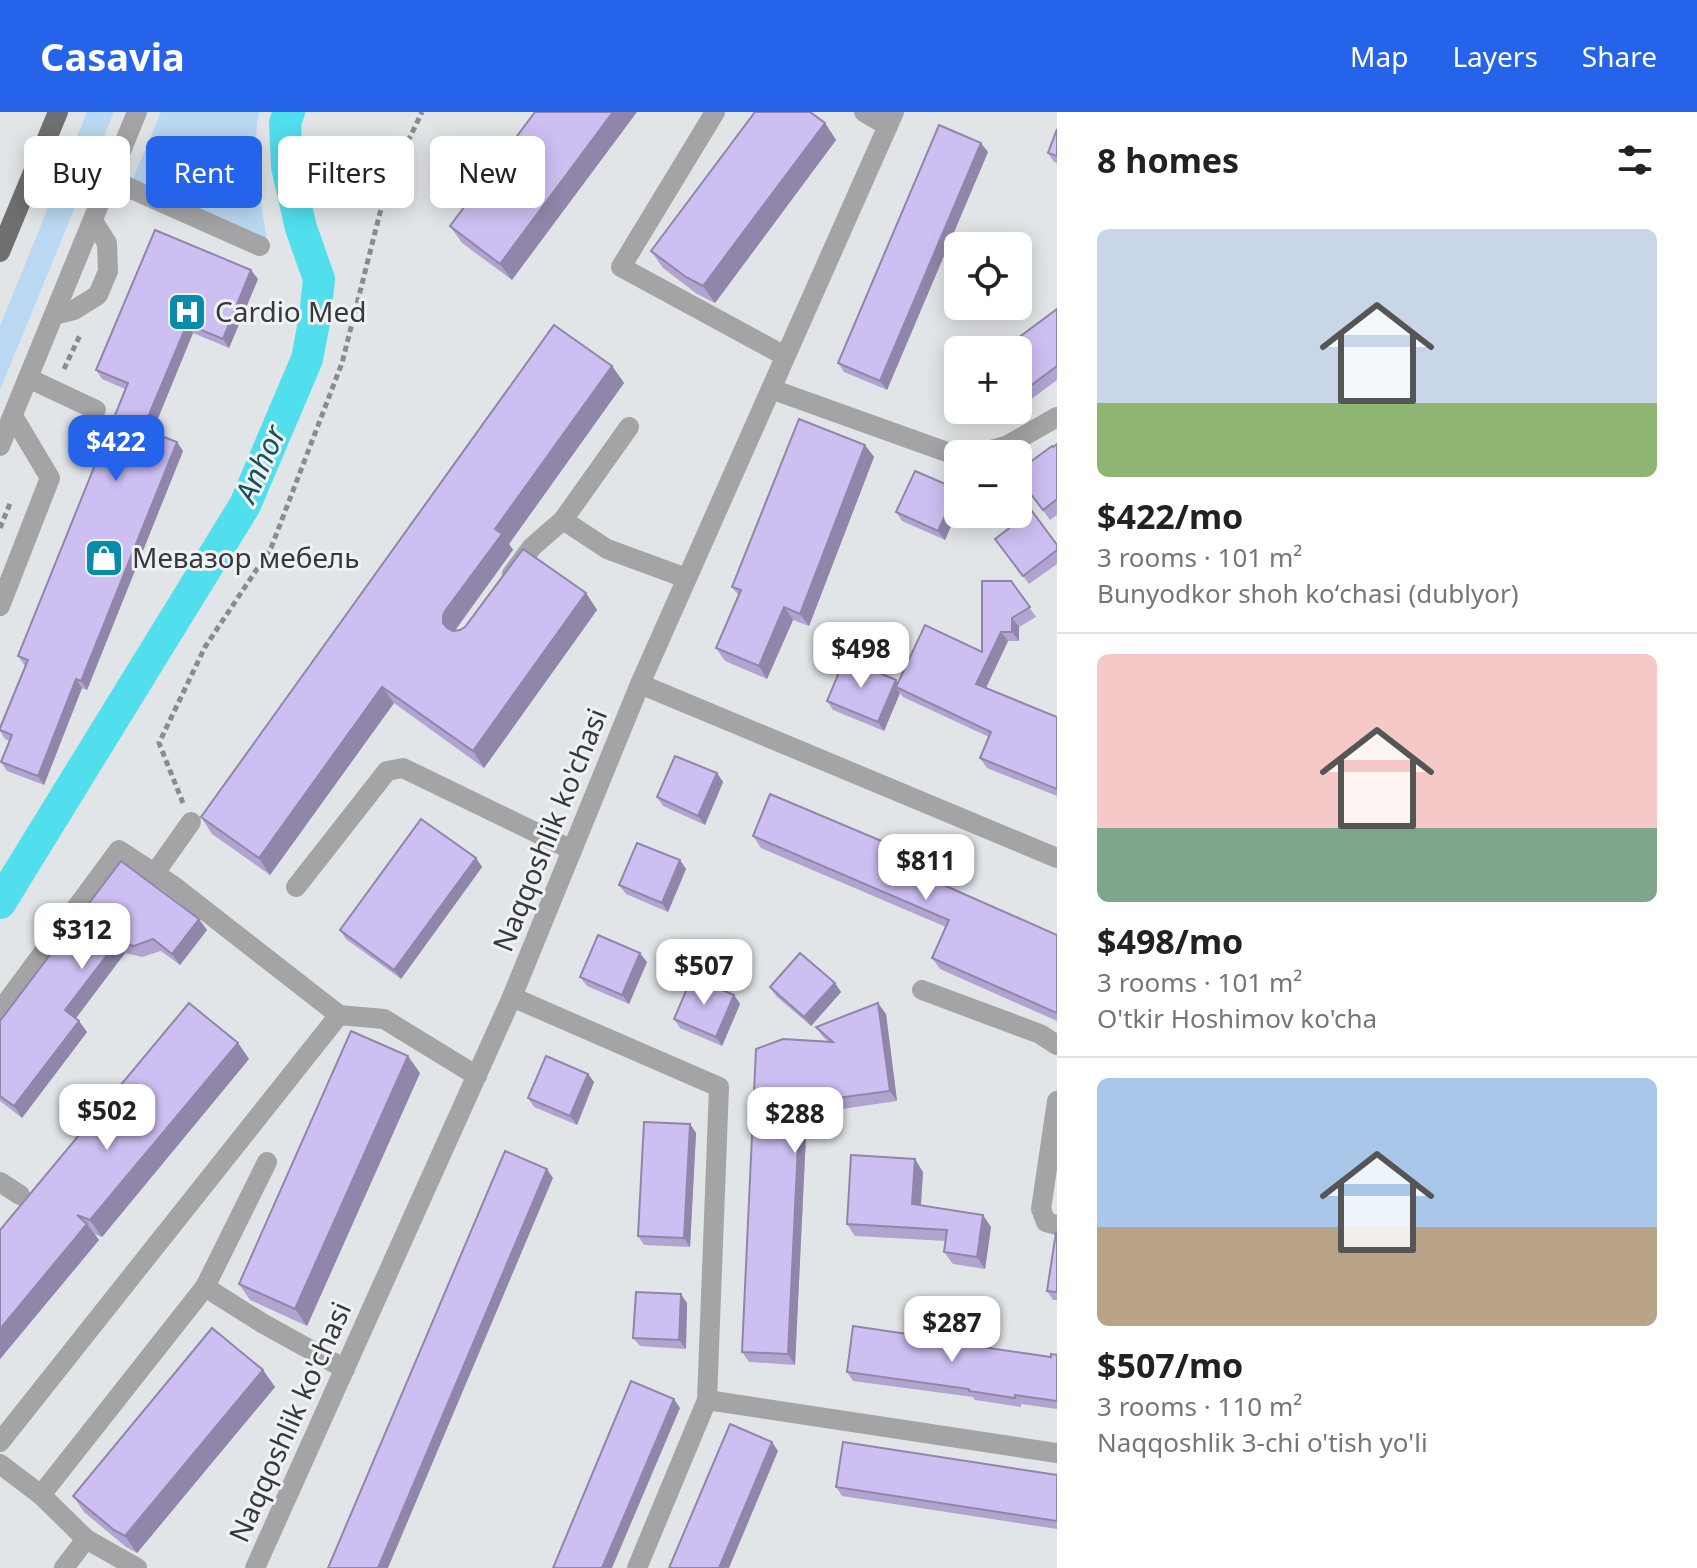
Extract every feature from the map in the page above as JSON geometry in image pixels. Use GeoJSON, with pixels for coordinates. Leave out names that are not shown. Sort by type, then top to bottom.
{"type":"FeatureCollection","features":[{"type":"Feature","properties":{"kind":"main road"},"geometry":{"type":"LineString","coordinates":[[0,252],[58,112]]}},
{"type":"Feature","properties":{"kind":"street"},"geometry":{"type":"LineString","coordinates":[[127,136],[137,112]]}},
{"type":"Feature","properties":{"kind":"street"},"geometry":{"type":"LineString","coordinates":[[715,112],[621,267],[785,356]]}},
{"type":"Feature","properties":{"kind":"street"},"geometry":{"type":"LineString","coordinates":[[864,112],[891,119]]}},
{"type":"Feature","properties":{"kind":"street","name":"Naqqoshlik ko'chasi"},"geometry":{"type":"LineString","coordinates":[[255,1568],[512,997],[640,684],[891,119]]}},
{"type":"Feature","properties":{"kind":"street"},"geometry":{"type":"LineString","coordinates":[[130,188],[260,246]]}},
{"type":"Feature","properties":{"kind":"street"},"geometry":{"type":"LineString","coordinates":[[0,446],[98,208]]}},
{"type":"Feature","properties":{"kind":"street"},"geometry":{"type":"LineString","coordinates":[[54,315],[74,310],[98,295],[108,271],[107,243],[93,221]]}},
{"type":"Feature","properties":{"kind":"street"},"geometry":{"type":"LineString","coordinates":[[28,378],[96,410]]}},
{"type":"Feature","properties":{"kind":"street"},"geometry":{"type":"LineString","coordinates":[[771,389],[944,451]]}},
{"type":"Feature","properties":{"kind":"street"},"geometry":{"type":"LineString","coordinates":[[0,606],[50,478],[13,416]]}},
{"type":"Feature","properties":{"kind":"street"},"geometry":{"type":"LineString","coordinates":[[1017,440],[1057,417]]}},
{"type":"Feature","properties":{"kind":"street"},"geometry":{"type":"LineString","coordinates":[[504,585],[532,547],[563,520],[629,427]]}},
{"type":"Feature","properties":{"kind":"street"},"geometry":{"type":"LineString","coordinates":[[563,520],[607,549],[686,578]]}},
{"type":"Feature","properties":{"kind":"street"},"geometry":{"type":"LineString","coordinates":[[640,684],[1057,858]]}},
{"type":"Feature","properties":{"kind":"street"},"geometry":{"type":"LineString","coordinates":[[296,887],[387,771],[403,768],[572,850]]}},
{"type":"Feature","properties":{"kind":"street"},"geometry":{"type":"LineString","coordinates":[[155,873],[191,822]]}},
{"type":"Feature","properties":{"kind":"street"},"geometry":{"type":"LineString","coordinates":[[0,1011],[119,850],[155,873],[339,1015],[384,1019],[477,1076]]}},
{"type":"Feature","properties":{"kind":"street"},"geometry":{"type":"LineString","coordinates":[[922,990],[1040,1034],[1057,1045]]}},
{"type":"Feature","properties":{"kind":"street"},"geometry":{"type":"LineString","coordinates":[[512,997],[719,1087],[707,1400],[637,1568]]}},
{"type":"Feature","properties":{"kind":"street"},"geometry":{"type":"LineString","coordinates":[[0,1442],[339,1015]]}},
{"type":"Feature","properties":{"kind":"street"},"geometry":{"type":"LineString","coordinates":[[1057,1101],[1041,1209],[1046,1222],[1057,1225]]}},
{"type":"Feature","properties":{"kind":"street"},"geometry":{"type":"LineString","coordinates":[[41,1495],[205,1287],[267,1162]]}},
{"type":"Feature","properties":{"kind":"street"},"geometry":{"type":"LineString","coordinates":[[0,1182],[20,1195]]}},
{"type":"Feature","properties":{"kind":"street"},"geometry":{"type":"LineString","coordinates":[[205,1287],[345,1369]]}},
{"type":"Feature","properties":{"kind":"street"},"geometry":{"type":"LineString","coordinates":[[707,1400],[1057,1453]]}},
{"type":"Feature","properties":{"kind":"street"},"geometry":{"type":"LineString","coordinates":[[0,1464],[41,1495],[86,1539],[137,1568]]}},
{"type":"Feature","properties":{"kind":"street"},"geometry":{"type":"LineString","coordinates":[[64,1568],[86,1539]]}},
{"type":"Feature","properties":{"kind":"path"},"geometry":{"type":"LineString","coordinates":[[191,822],[159,743],[205,647],[271,548],[342,363],[387,185],[422,112]]}},
{"type":"Feature","properties":{"kind":"shaded area"},"geometry":{"type":"Polygon","coordinates":[[[87,112],[114,112],[104,136],[77,136],[87,112]]]}},
{"type":"Feature","properties":{"kind":"shaded area"},"geometry":{"type":"Polygon","coordinates":[[[161,112],[259,112],[257,136],[151,136],[161,112]]]}},
{"type":"Feature","properties":{"kind":"shaded area"},"geometry":{"type":"Polygon","coordinates":[[[146,148],[146,187],[132,181],[146,148]]]}},
{"type":"Feature","properties":{"kind":"shaded area"},"geometry":{"type":"Polygon","coordinates":[[[48,208],[75,208],[0,390],[0,326],[48,208]]]}},
{"type":"Feature","properties":{"kind":"shaded area"},"geometry":{"type":"Polygon","coordinates":[[[194,208],[262,208],[267,240],[194,208]]]}},
{"type":"Feature","properties":{"kind":"building"},"geometry":{"type":"Polygon","coordinates":[[[535,112],[613,112],[545,203],[545,136],[517,136],[535,112]]]}},
{"type":"Feature","properties":{"kind":"building"},"geometry":{"type":"Polygon","coordinates":[[[755,112],[810,112],[825,123],[703,286],[651,251],[755,112]]]}},
{"type":"Feature","properties":{"kind":"building"},"geometry":{"type":"Polygon","coordinates":[[[939,125],[981,143],[880,381],[838,363],[939,125]]]}},
{"type":"Feature","properties":{"kind":"building"},"geometry":{"type":"Polygon","coordinates":[[[1057,129],[1057,156],[1048,153],[1057,129]]]}},
{"type":"Feature","properties":{"kind":"building"},"geometry":{"type":"Polygon","coordinates":[[[463,208],[542,208],[500,264],[450,226],[463,208]]]}},
{"type":"Feature","properties":{"kind":"building"},"geometry":{"type":"Polygon","coordinates":[[[155,230],[251,270],[223,339],[187,324],[143,429],[177,442],[81,681],[76,679],[38,776],[1,762],[12,735],[0,728],[28,660],[18,656],[128,383],[96,370],[155,230]]]}},
{"type":"Feature","properties":{"kind":"building"},"geometry":{"type":"Polygon","coordinates":[[[1057,309],[1057,366],[1032,385],[1032,336],[1021,336],[1057,309]]]}},
{"type":"Feature","properties":{"kind":"building"},"geometry":{"type":"Polygon","coordinates":[[[554,325],[612,366],[495,529],[502,534],[445,611],[443,623],[453,631],[465,627],[523,549],[586,593],[473,751],[382,687],[259,858],[201,817],[554,325]]]}},
{"type":"Feature","properties":{"kind":"building"},"geometry":{"type":"Polygon","coordinates":[[[799,419],[865,445],[800,614],[784,607],[759,666],[716,648],[741,590],[732,587],[799,419]]]}},
{"type":"Feature","properties":{"kind":"building"},"geometry":{"type":"Polygon","coordinates":[[[1057,444],[1057,499],[1043,510],[1032,495],[1032,461],[1057,444]]]}},
{"type":"Feature","properties":{"kind":"building"},"geometry":{"type":"Polygon","coordinates":[[[915,471],[944,483],[944,518],[938,531],[896,512],[915,471]]]}},
{"type":"Feature","properties":{"kind":"building"},"geometry":{"type":"Polygon","coordinates":[[[1032,511],[1057,545],[1057,550],[1023,576],[995,539],[1010,528],[1032,528],[1032,511]]]}},
{"type":"Feature","properties":{"kind":"building"},"geometry":{"type":"Polygon","coordinates":[[[982,581],[1011,581],[1030,607],[1012,618],[1012,632],[1001,632],[976,684],[1057,717],[1057,789],[980,758],[991,732],[896,687],[925,625],[982,652],[982,581]]]}},
{"type":"Feature","properties":{"kind":"building"},"geometry":{"type":"Polygon","coordinates":[[[845,658],[896,680],[878,722],[827,701],[845,658]]]}},
{"type":"Feature","properties":{"kind":"building"},"geometry":{"type":"Polygon","coordinates":[[[675,756],[717,773],[698,816],[657,797],[675,756]]]}},
{"type":"Feature","properties":{"kind":"building"},"geometry":{"type":"Polygon","coordinates":[[[770,794],[929,861],[923,876],[1057,935],[1057,1013],[932,958],[949,920],[753,836],[770,794]]]}},
{"type":"Feature","properties":{"kind":"building"},"geometry":{"type":"Polygon","coordinates":[[[421,819],[476,858],[394,970],[340,930],[421,819]]]}},
{"type":"Feature","properties":{"kind":"building"},"geometry":{"type":"Polygon","coordinates":[[[637,843],[680,860],[662,903],[619,885],[637,843]]]}},
{"type":"Feature","properties":{"kind":"building"},"geometry":{"type":"Polygon","coordinates":[[[121,861],[199,919],[172,954],[153,939],[134,946],[117,942],[65,1010],[79,1021],[14,1106],[0,1096],[0,1021],[121,861]]]}},
{"type":"Feature","properties":{"kind":"building"},"geometry":{"type":"Polygon","coordinates":[[[598,935],[640,953],[622,995],[580,977],[598,935]]]}},
{"type":"Feature","properties":{"kind":"building"},"geometry":{"type":"Polygon","coordinates":[[[800,953],[835,983],[804,1017],[770,987],[800,953]]]}},
{"type":"Feature","properties":{"kind":"building"},"geometry":{"type":"Polygon","coordinates":[[[692,977],[734,995],[716,1037],[674,1019],[692,977]]]}},
{"type":"Feature","properties":{"kind":"building"},"geometry":{"type":"Polygon","coordinates":[[[189,1003],[238,1043],[90,1220],[77,1215],[87,1224],[0,1329],[0,1230],[189,1003]]]}},
{"type":"Feature","properties":{"kind":"building"},"geometry":{"type":"Polygon","coordinates":[[[878,1003],[890,1091],[800,1103],[788,1354],[742,1352],[756,1049],[783,1039],[833,1042],[816,1027],[878,1003]]]}},
{"type":"Feature","properties":{"kind":"building"},"geometry":{"type":"Polygon","coordinates":[[[351,1031],[408,1056],[295,1309],[239,1284],[351,1031]]]}},
{"type":"Feature","properties":{"kind":"building"},"geometry":{"type":"Polygon","coordinates":[[[546,1056],[588,1074],[570,1116],[528,1098],[546,1056]]]}},
{"type":"Feature","properties":{"kind":"building"},"geometry":{"type":"Polygon","coordinates":[[[644,1122],[690,1124],[684,1238],[638,1236],[644,1122]]]}},
{"type":"Feature","properties":{"kind":"building"},"geometry":{"type":"Polygon","coordinates":[[[505,1151],[547,1169],[378,1568],[328,1568],[505,1151]]]}},
{"type":"Feature","properties":{"kind":"building"},"geometry":{"type":"Polygon","coordinates":[[[851,1155],[915,1159],[912,1204],[983,1215],[977,1257],[944,1252],[947,1230],[847,1224],[851,1155]]]}},
{"type":"Feature","properties":{"kind":"building"},"geometry":{"type":"Polygon","coordinates":[[[1057,1232],[1057,1292],[1047,1291],[1057,1232]]]}},
{"type":"Feature","properties":{"kind":"building"},"geometry":{"type":"Polygon","coordinates":[[[636,1292],[681,1294],[679,1340],[633,1338],[636,1292]]]}},
{"type":"Feature","properties":{"kind":"building"},"geometry":{"type":"Polygon","coordinates":[[[853,1326],[1051,1357],[1051,1354],[1057,1355],[1057,1401],[1015,1395],[1015,1398],[847,1372],[853,1326]]]}},
{"type":"Feature","properties":{"kind":"building"},"geometry":{"type":"Polygon","coordinates":[[[212,1328],[263,1370],[125,1536],[73,1496],[212,1328]]]}},
{"type":"Feature","properties":{"kind":"building"},"geometry":{"type":"Polygon","coordinates":[[[631,1381],[674,1399],[602,1568],[553,1568],[631,1381]]]}},
{"type":"Feature","properties":{"kind":"building"},"geometry":{"type":"Polygon","coordinates":[[[730,1424],[772,1442],[719,1568],[669,1568],[730,1424]]]}},
{"type":"Feature","properties":{"kind":"building"},"geometry":{"type":"Polygon","coordinates":[[[843,1442],[1057,1475],[1057,1521],[836,1487],[843,1442]]]}},
{"type":"Feature","properties":{"kind":"waterway","name":"Anhor"},"geometry":{"type":"LineString","coordinates":[[0,903],[245,505],[307,359],[319,279],[301,228],[287,167],[285,123],[289,112]]}},
{"type":"Feature","properties":{"kind":"waterway"},"geometry":{"type":"LineString","coordinates":[[72,771],[78,774]]}},
{"type":"Feature","properties":{"kind":"place","name":"Cardio Med"},"geometry":{"type":"Point","coordinates":[187,312]}},
{"type":"Feature","properties":{"kind":"place","name":"Мевазор мебель"},"geometry":{"type":"Point","coordinates":[104,558]}}]}
